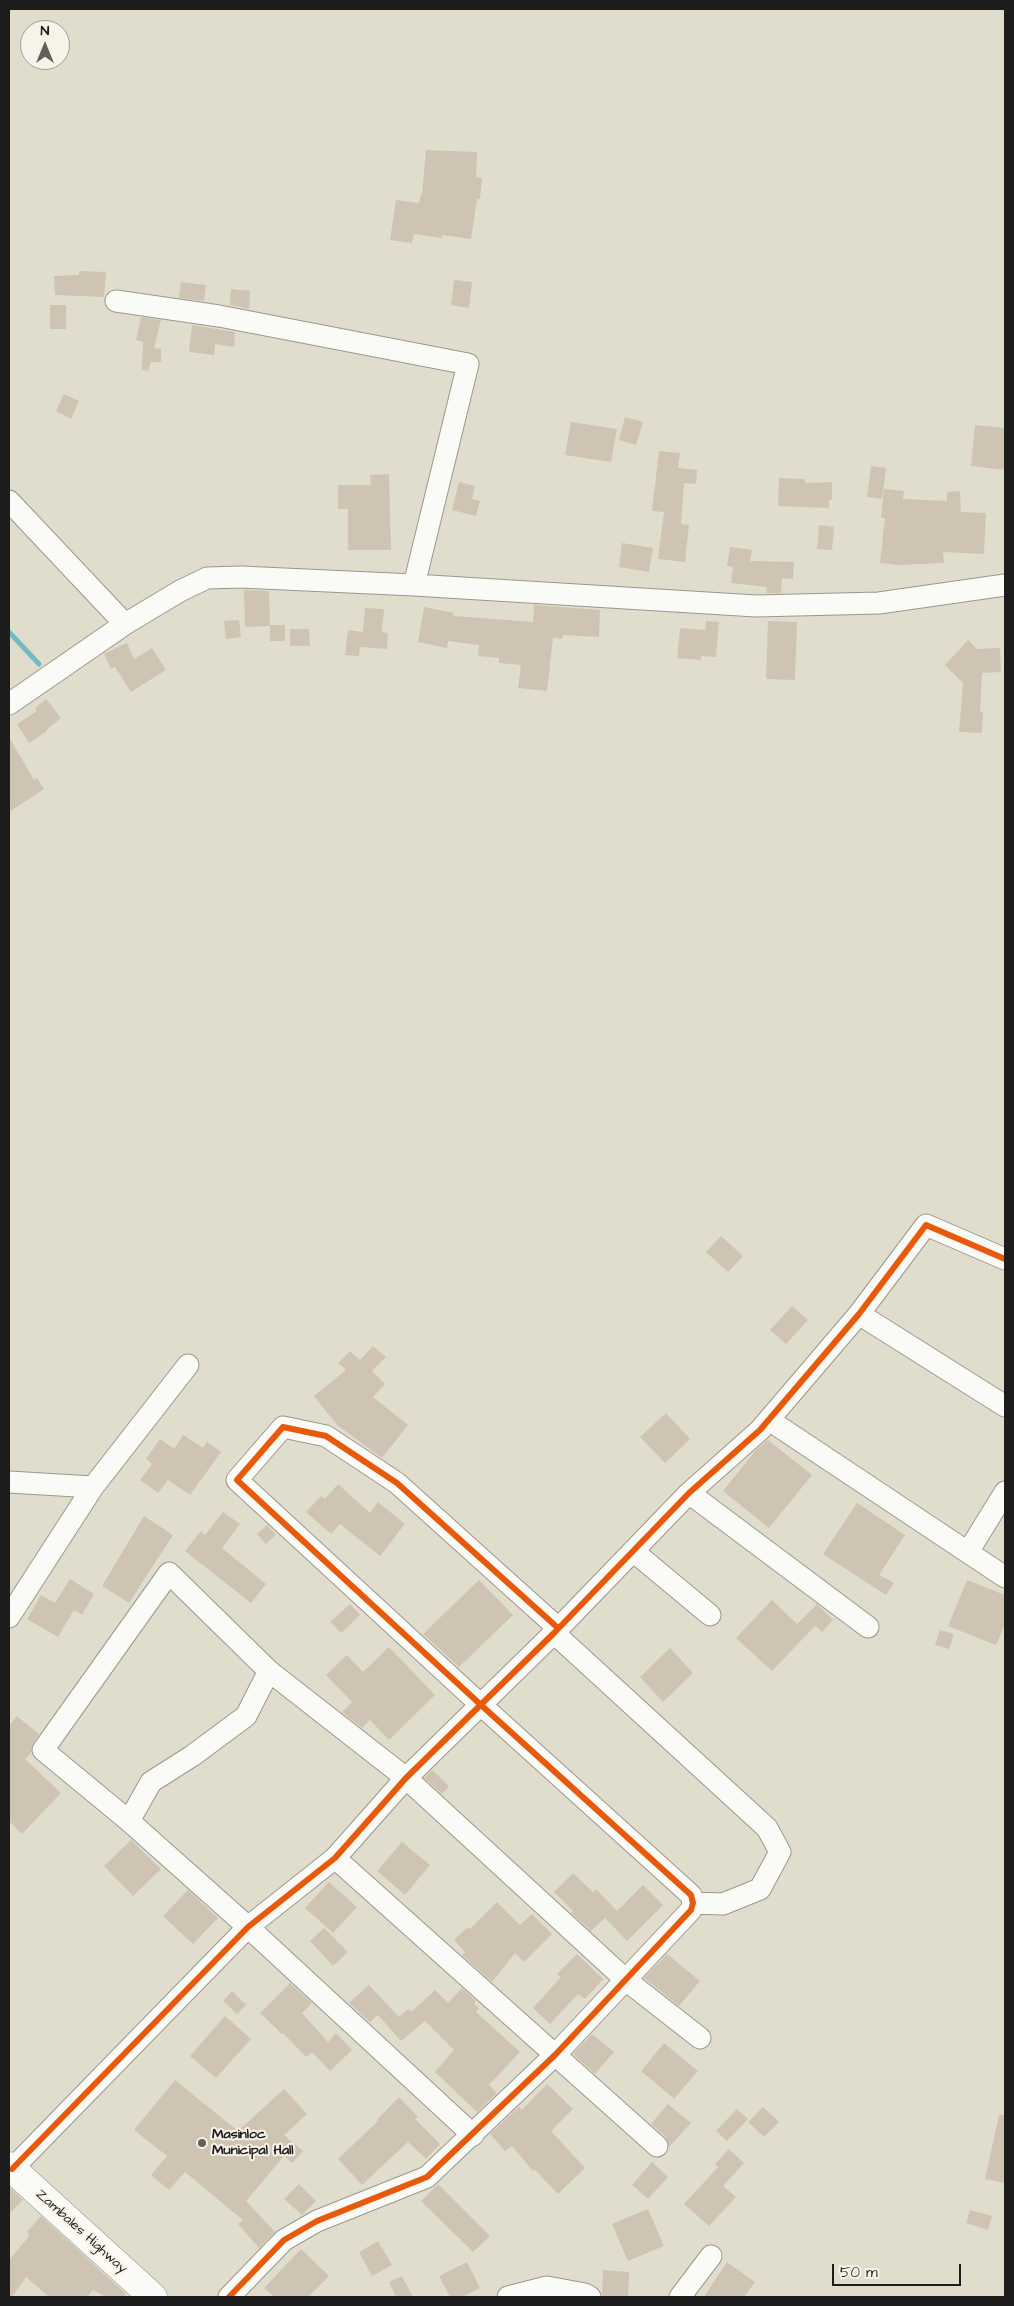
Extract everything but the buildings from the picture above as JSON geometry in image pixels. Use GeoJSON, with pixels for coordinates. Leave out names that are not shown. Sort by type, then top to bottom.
{"type":"FeatureCollection","features":[{"type":"Feature","properties":{"kind":"main road","name":"Zambales Highway"},"geometry":{"type":"LineString","coordinates":[[10,2167],[153,2297]]}},
{"type":"Feature","properties":{"kind":"street"},"geometry":{"type":"LineString","coordinates":[[116,301],[219,316],[468,364],[414,585]]}},
{"type":"Feature","properties":{"kind":"street"},"geometry":{"type":"LineString","coordinates":[[9,501],[125,624]]}},
{"type":"Feature","properties":{"kind":"street"},"geometry":{"type":"LineString","coordinates":[[17,698],[125,624],[180,591],[207,578],[240,577],[414,585],[756,606],[879,603],[1005,585]]}},
{"type":"Feature","properties":{"kind":"street"},"geometry":{"type":"LineString","coordinates":[[10,2167],[248,1927],[335,1858],[406,1778],[556,1631],[689,1493],[769,1420],[859,1314],[926,1226],[1005,1259]]}},
{"type":"Feature","properties":{"kind":"street"},"geometry":{"type":"LineString","coordinates":[[859,1314],[1005,1406]]}},
{"type":"Feature","properties":{"kind":"street"},"geometry":{"type":"LineString","coordinates":[[9,1617],[93,1487],[188,1365]]}},
{"type":"Feature","properties":{"kind":"street"},"geometry":{"type":"LineString","coordinates":[[769,1420],[1005,1577]]}},
{"type":"Feature","properties":{"kind":"street"},"geometry":{"type":"LineString","coordinates":[[229,2297],[284,2240],[317,2221],[428,2177],[555,2056],[691,1910],[693,1903],[691,1895],[237,1480],[283,1427],[326,1436],[397,1483],[768,1828],[780,1852],[760,1889],[723,1904],[693,1903]]}},
{"type":"Feature","properties":{"kind":"street"},"geometry":{"type":"LineString","coordinates":[[9,1482],[93,1487]]}},
{"type":"Feature","properties":{"kind":"street"},"geometry":{"type":"LineString","coordinates":[[968,1552],[1005,1492]]}},
{"type":"Feature","properties":{"kind":"street"},"geometry":{"type":"LineString","coordinates":[[689,1493],[868,1627]]}},
{"type":"Feature","properties":{"kind":"street"},"geometry":{"type":"LineString","coordinates":[[633,1551],[710,1615]]}},
{"type":"Feature","properties":{"kind":"street"},"geometry":{"type":"LineString","coordinates":[[473,2135],[248,1927],[129,1821],[43,1750],[168,1573],[269,1671],[406,1778],[626,1981],[700,2038]]}},
{"type":"Feature","properties":{"kind":"street"},"geometry":{"type":"LineString","coordinates":[[129,1821],[151,1782],[192,1756],[246,1716],[269,1671]]}},
{"type":"Feature","properties":{"kind":"street"},"geometry":{"type":"LineString","coordinates":[[335,1858],[657,2146]]}},
{"type":"Feature","properties":{"kind":"street"},"geometry":{"type":"LineString","coordinates":[[680,2297],[712,2256]]}},
{"type":"Feature","properties":{"kind":"street"},"geometry":{"type":"LineString","coordinates":[[508,2297],[547,2287],[585,2294],[590,2297]]}},
{"type":"Feature","properties":{"kind":"waterway"},"geometry":{"type":"LineString","coordinates":[[9,632],[39,664]]}},
{"type":"Feature","properties":{"kind":"cycle path"},"geometry":{"type":"LineString","coordinates":[[12,2169],[248,1927],[335,1858],[406,1778],[554,1633],[689,1493],[760,1430],[859,1314],[926,1225],[1005,1259]]}},
{"type":"Feature","properties":{"kind":"cycle path"},"geometry":{"type":"LineString","coordinates":[[229,2297],[284,2240],[317,2221],[427,2177],[555,2055],[691,1910],[693,1903],[691,1895],[237,1480],[283,1427],[326,1436],[397,1483],[558,1628]]}},
{"type":"Feature","properties":{"kind":"place","name":"Masinloc Municipal Hall"},"geometry":{"type":"Point","coordinates":[202,2143]}}]}
